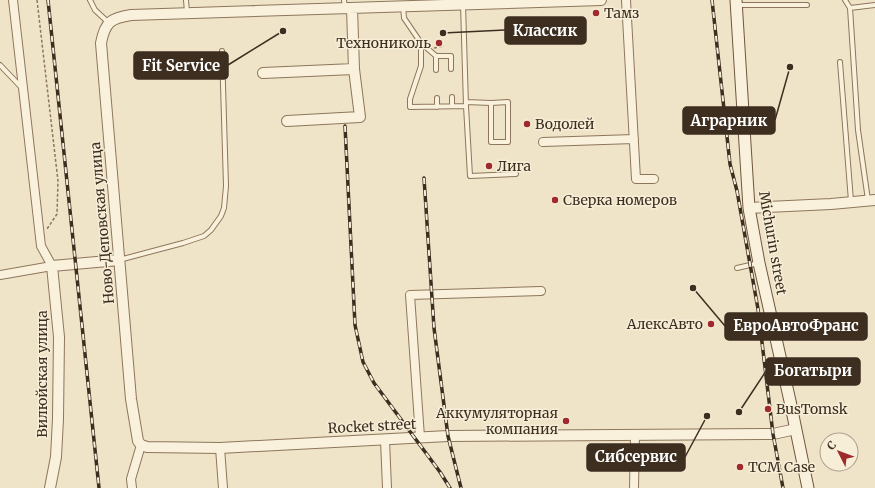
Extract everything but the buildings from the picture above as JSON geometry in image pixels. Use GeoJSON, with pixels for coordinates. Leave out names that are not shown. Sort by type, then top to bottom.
{"type":"FeatureCollection","features":[{"type":"Feature","properties":{"kind":"main road","name":"Michurin street"},"geometry":{"type":"LineString","coordinates":[[736,2],[749,208],[759,263],[808,488]]}},
{"type":"Feature","properties":{"kind":"street","name":"Вилюйская улица"},"geometry":{"type":"LineString","coordinates":[[13,0],[40,239],[41,246],[52,266],[59,337],[56,457],[50,488]]}},
{"type":"Feature","properties":{"kind":"street"},"geometry":{"type":"LineString","coordinates":[[109,23],[118,17],[131,14],[352,5],[463,4],[601,0]]}},
{"type":"Feature","properties":{"kind":"street"},"geometry":{"type":"LineString","coordinates":[[626,0],[636,179],[654,179]]}},
{"type":"Feature","properties":{"kind":"street"},"geometry":{"type":"LineString","coordinates":[[287,120],[360,117],[354,69],[352,5]]}},
{"type":"Feature","properties":{"kind":"street","name":"Ново-Деповская улица"},"geometry":{"type":"LineString","coordinates":[[109,23],[103,30],[100,43],[131,399],[137,435],[142,445]]}},
{"type":"Feature","properties":{"kind":"street"},"geometry":{"type":"LineString","coordinates":[[263,73],[354,69]]}},
{"type":"Feature","properties":{"kind":"street"},"geometry":{"type":"LineString","coordinates":[[543,142],[634,139]]}},
{"type":"Feature","properties":{"kind":"street"},"geometry":{"type":"LineString","coordinates":[[749,208],[871,200]]}},
{"type":"Feature","properties":{"kind":"street"},"geometry":{"type":"LineString","coordinates":[[0,275],[52,266],[119,260]]}},
{"type":"Feature","properties":{"kind":"street"},"geometry":{"type":"LineString","coordinates":[[420,437],[410,295],[541,291]]}},
{"type":"Feature","properties":{"kind":"street","name":"Rocket street"},"geometry":{"type":"LineString","coordinates":[[142,445],[154,448],[220,448],[448,436],[773,434],[796,429]]}},
{"type":"Feature","properties":{"kind":"street"},"geometry":{"type":"LineString","coordinates":[[634,488],[635,434]]}},
{"type":"Feature","properties":{"kind":"street"},"geometry":{"type":"LineString","coordinates":[[385,440],[386,488]]}},
{"type":"Feature","properties":{"kind":"street"},"geometry":{"type":"LineString","coordinates":[[132,488],[131,479],[142,445]]}},
{"type":"Feature","properties":{"kind":"street"},"geometry":{"type":"LineString","coordinates":[[220,448],[223,488]]}},
{"type":"Feature","properties":{"kind":"lane"},"geometry":{"type":"LineString","coordinates":[[90,0],[95,10],[109,23]]}},
{"type":"Feature","properties":{"kind":"lane"},"geometry":{"type":"LineString","coordinates":[[186,0],[186,12]]}},
{"type":"Feature","properties":{"kind":"lane"},"geometry":{"type":"LineString","coordinates":[[845,0],[850,8],[858,130],[871,200]]}},
{"type":"Feature","properties":{"kind":"lane"},"geometry":{"type":"LineString","coordinates":[[736,2],[807,5]]}},
{"type":"Feature","properties":{"kind":"lane"},"geometry":{"type":"LineString","coordinates":[[463,4],[470,176],[516,174]]}},
{"type":"Feature","properties":{"kind":"lane"},"geometry":{"type":"LineString","coordinates":[[403,5],[404,18],[421,43],[436,56],[451,56],[451,70]]}},
{"type":"Feature","properties":{"kind":"lane"},"geometry":{"type":"LineString","coordinates":[[850,8],[875,5]]}},
{"type":"Feature","properties":{"kind":"lane"},"geometry":{"type":"LineString","coordinates":[[421,43],[421,66],[410,99],[410,108],[491,102],[508,102],[508,142],[491,142],[491,102]]}},
{"type":"Feature","properties":{"kind":"lane"},"geometry":{"type":"LineString","coordinates":[[119,260],[204,236],[211,230],[221,216],[224,208],[226,186],[222,51]]}},
{"type":"Feature","properties":{"kind":"lane"},"geometry":{"type":"LineString","coordinates":[[436,56],[436,70]]}},
{"type":"Feature","properties":{"kind":"lane"},"geometry":{"type":"LineString","coordinates":[[840,62],[851,202]]}},
{"type":"Feature","properties":{"kind":"lane"},"geometry":{"type":"LineString","coordinates":[[0,64],[22,88]]}},
{"type":"Feature","properties":{"kind":"lane"},"geometry":{"type":"LineString","coordinates":[[452,97],[452,106]]}},
{"type":"Feature","properties":{"kind":"lane"},"geometry":{"type":"LineString","coordinates":[[437,98],[437,107]]}},
{"type":"Feature","properties":{"kind":"lane"},"geometry":{"type":"LineString","coordinates":[[737,268],[759,263]]}},
{"type":"Feature","properties":{"kind":"path"},"geometry":{"type":"LineString","coordinates":[[37,0],[58,181],[57,214],[40,239]]}},
{"type":"Feature","properties":{"kind":"path"},"geometry":{"type":"LineString","coordinates":[[429,51],[433,48],[444,46]]}},
{"type":"Feature","properties":{"kind":"railway"},"geometry":{"type":"LineString","coordinates":[[48,0],[99,488]]}},
{"type":"Feature","properties":{"kind":"railway"},"geometry":{"type":"LineString","coordinates":[[712,0],[730,164],[737,191],[758,309],[773,434],[783,488]]}},
{"type":"Feature","properties":{"kind":"railway"},"geometry":{"type":"LineString","coordinates":[[345,126],[355,325],[363,362],[374,383],[440,472],[450,488]]}},
{"type":"Feature","properties":{"kind":"railway"},"geometry":{"type":"LineString","coordinates":[[424,178],[434,328],[448,436],[461,488]]}},
{"type":"Feature","properties":{"kind":"place","name":"Тамз"},"geometry":{"type":"Point","coordinates":[596,13]}},
{"type":"Feature","properties":{"kind":"place","name":"Fit Service"},"geometry":{"type":"Point","coordinates":[283,31]}},
{"type":"Feature","properties":{"kind":"place","name":"Классик"},"geometry":{"type":"Point","coordinates":[443,33]}},
{"type":"Feature","properties":{"kind":"place","name":"Технониколь"},"geometry":{"type":"Point","coordinates":[439,43]}},
{"type":"Feature","properties":{"kind":"place","name":"Аграрник"},"geometry":{"type":"Point","coordinates":[790,67]}},
{"type":"Feature","properties":{"kind":"place","name":"Водолей"},"geometry":{"type":"Point","coordinates":[527,124]}},
{"type":"Feature","properties":{"kind":"place","name":"Лига"},"geometry":{"type":"Point","coordinates":[489,166]}},
{"type":"Feature","properties":{"kind":"place","name":"Сверка номеров"},"geometry":{"type":"Point","coordinates":[555,200]}},
{"type":"Feature","properties":{"kind":"place","name":"ЕвроАвтоФранс"},"geometry":{"type":"Point","coordinates":[693,288]}},
{"type":"Feature","properties":{"kind":"place","name":"АлексАвто"},"geometry":{"type":"Point","coordinates":[711,324]}},
{"type":"Feature","properties":{"kind":"place","name":"BusTomsk"},"geometry":{"type":"Point","coordinates":[768,409]}},
{"type":"Feature","properties":{"kind":"place","name":"Богатыри"},"geometry":{"type":"Point","coordinates":[739,412]}},
{"type":"Feature","properties":{"kind":"place","name":"Сибсервис"},"geometry":{"type":"Point","coordinates":[707,416]}},
{"type":"Feature","properties":{"kind":"place","name":"Аккумуляторная компания"},"geometry":{"type":"Point","coordinates":[566,421]}},
{"type":"Feature","properties":{"kind":"place","name":"ТСМ Case"},"geometry":{"type":"Point","coordinates":[740,467]}}]}
